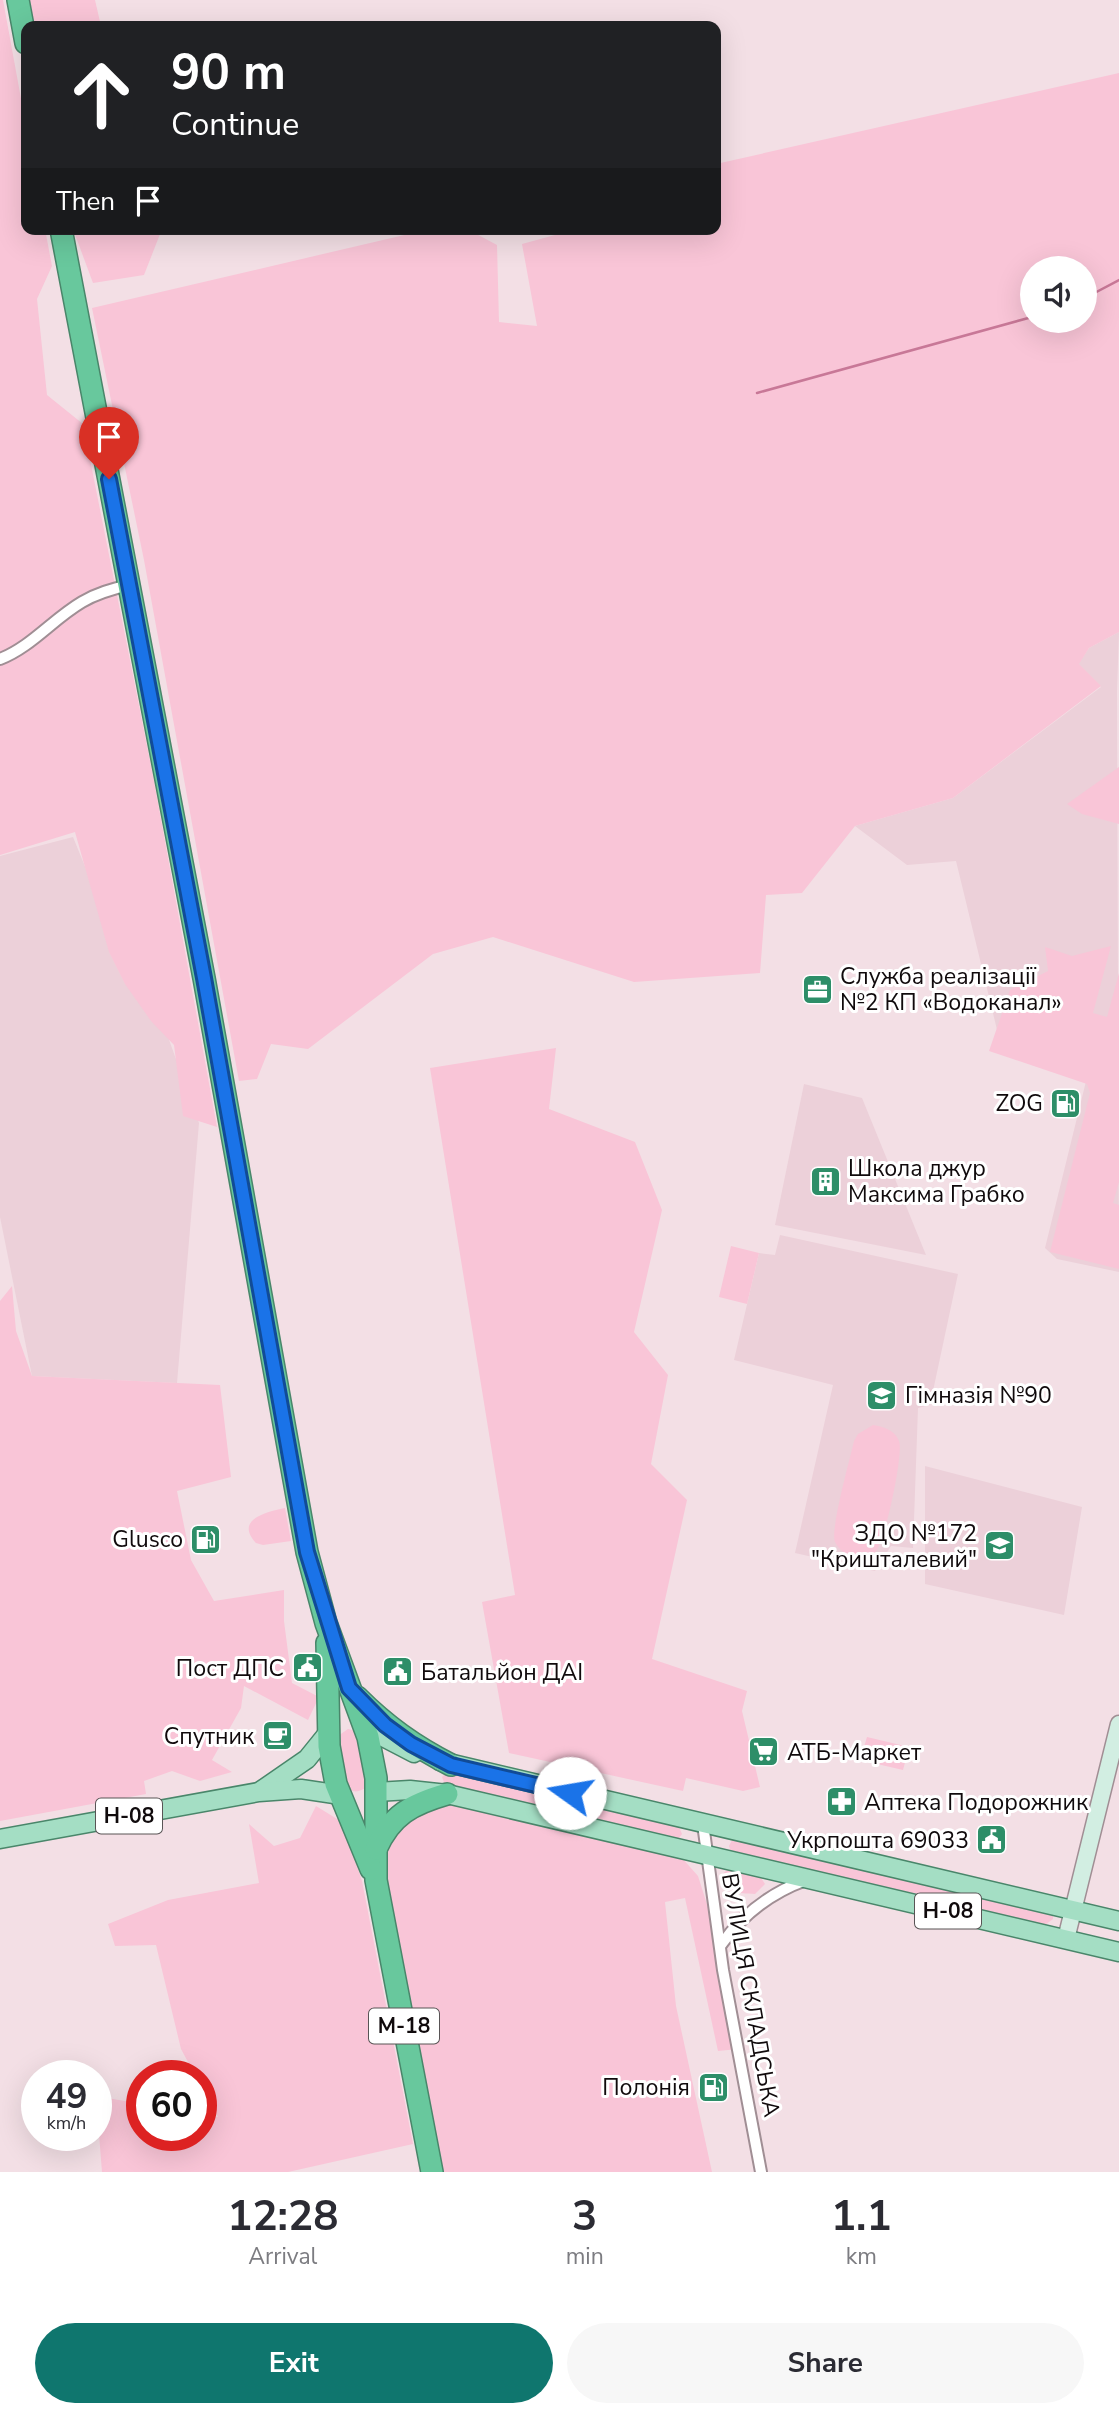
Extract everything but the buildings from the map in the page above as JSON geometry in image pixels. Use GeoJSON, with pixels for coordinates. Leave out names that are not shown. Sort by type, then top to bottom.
{"type":"FeatureCollection","features":[{"type":"Feature","properties":{"kind":"highway"},"geometry":{"type":"LineString","coordinates":[[18,0],[22,21]]}},
{"type":"Feature","properties":{"kind":"highway","name":"М-18"},"geometry":{"type":"LineString","coordinates":[[62,235],[204,978],[307,1552],[326,1623],[364,1727],[376,1792],[376,1880],[432,2172]]}},
{"type":"Feature","properties":{"kind":"highway","name":"М-18"},"geometry":{"type":"LineString","coordinates":[[326,1623],[328,1733],[333,1771],[376,1880]]}},
{"type":"Feature","properties":{"kind":"highway"},"geometry":{"type":"LineString","coordinates":[[349,1688],[385,1725],[411,1744],[451,1765]]}},
{"type":"Feature","properties":{"kind":"highway"},"geometry":{"type":"LineString","coordinates":[[328,1733],[345,1722],[364,1727]]}},
{"type":"Feature","properties":{"kind":"highway","name":"Н-08"},"geometry":{"type":"LineString","coordinates":[[341,1795],[360,1798],[376,1792]]}},
{"type":"Feature","properties":{"kind":"highway"},"geometry":{"type":"LineString","coordinates":[[375,1851],[384,1831],[398,1815],[416,1802],[447,1794]]}},
{"type":"Feature","properties":{"kind":"main road","name":"Н-08"},"geometry":{"type":"LineString","coordinates":[[364,1727],[411,1752],[451,1765],[1119,1921]]}},
{"type":"Feature","properties":{"kind":"main road","name":"Н-08"},"geometry":{"type":"LineString","coordinates":[[259,1792],[307,1759],[328,1733]]}},
{"type":"Feature","properties":{"kind":"main road","name":"Н-08"},"geometry":{"type":"LineString","coordinates":[[0,1839],[259,1792],[301,1789],[341,1795]]}},
{"type":"Feature","properties":{"kind":"main road","name":"Н-08"},"geometry":{"type":"LineString","coordinates":[[376,1792],[411,1790],[447,1794],[705,1852],[1119,1952]]}},
{"type":"Feature","properties":{"kind":"street"},"geometry":{"type":"LineString","coordinates":[[0,659],[21,648],[81,602],[101,592],[129,585]]}},
{"type":"Feature","properties":{"kind":"street"},"geometry":{"type":"LineString","coordinates":[[1066,1939],[1119,1724]]}},
{"type":"Feature","properties":{"kind":"street","name":"ВУЛИЦЯ СКЛАДСЬКА"},"geometry":{"type":"LineString","coordinates":[[702,1824],[761,2172]]}},
{"type":"Feature","properties":{"kind":"street"},"geometry":{"type":"LineString","coordinates":[[721,1945],[753,1909],[776,1893],[809,1879]]}},
{"type":"Feature","properties":{"kind":"shaded area"},"geometry":{"type":"Polygon","coordinates":[[[0,0],[3,0],[21,99],[21,235],[46,235],[52,266],[37,299],[47,395],[83,424],[154,781],[217,1127],[183,1116],[174,1045],[151,1021],[125,984],[109,952],[75,832],[0,855],[0,0]]]}},
{"type":"Feature","properties":{"kind":"shaded area"},"geometry":{"type":"Polygon","coordinates":[[[27,0],[95,0],[100,21],[31,21],[27,0]]]}},
{"type":"Feature","properties":{"kind":"shaded area"},"geometry":{"type":"Polygon","coordinates":[[[1119,73],[1119,632],[1089,648],[1079,664],[1101,686],[953,798],[855,826],[802,893],[766,895],[760,973],[634,982],[493,937],[433,954],[308,1049],[271,1044],[257,1079],[239,1081],[144,560],[92,308],[404,235],[478,235],[497,245],[499,322],[537,326],[522,244],[555,235],[721,235],[721,163],[1119,73]]]}},
{"type":"Feature","properties":{"kind":"shaded area"},"geometry":{"type":"Polygon","coordinates":[[[75,235],[160,235],[144,275],[93,283],[75,235]]]}},
{"type":"Feature","properties":{"kind":"shaded area"},"geometry":{"type":"Polygon","coordinates":[[[1119,632],[1119,1272],[1057,1259],[1045,1248],[1089,1069],[1000,1042],[956,861],[907,865],[855,826],[953,798],[1101,687],[1078,664],[1089,648],[1119,632]]]}},
{"type":"Feature","properties":{"kind":"shaded area"},"geometry":{"type":"Polygon","coordinates":[[[1119,767],[1119,824],[1082,814],[1067,804],[1119,767]]]}},
{"type":"Feature","properties":{"kind":"shaded area"},"geometry":{"type":"Polygon","coordinates":[[[73,837],[126,967],[150,987],[199,1123],[177,1383],[32,1376],[0,1217],[0,856],[73,837]]]}},
{"type":"Feature","properties":{"kind":"shaded area"},"geometry":{"type":"Polygon","coordinates":[[[1111,946],[1093,1013],[1107,1017],[1119,973],[1119,1182],[1113,1203],[1119,1205],[1119,1269],[1050,1252],[1090,1093],[1087,1084],[989,1051],[1010,990],[1048,971],[1045,947],[1072,956],[1111,946]]]}},
{"type":"Feature","properties":{"kind":"shaded area"},"geometry":{"type":"Polygon","coordinates":[[[556,1048],[549,1109],[635,1142],[662,1210],[634,1332],[668,1375],[651,1464],[687,1500],[652,1659],[747,1691],[742,1711],[760,1787],[743,1791],[686,1778],[683,1791],[509,1753],[482,1602],[515,1595],[430,1068],[556,1048]]]}},
{"type":"Feature","properties":{"kind":"shaded area"},"geometry":{"type":"Polygon","coordinates":[[[804,1084],[862,1098],[926,1255],[775,1225],[804,1084]]]}},
{"type":"Feature","properties":{"kind":"shaded area","name":"Гімназія №90"},"geometry":{"type":"Polygon","coordinates":[[[780,1235],[958,1274],[930,1405],[918,1408],[913,1548],[891,1546],[875,1571],[795,1553],[833,1385],[734,1360],[759,1253],[775,1255],[780,1235]]]}},
{"type":"Feature","properties":{"kind":"shaded area"},"geometry":{"type":"Polygon","coordinates":[[[731,1246],[759,1253],[747,1304],[719,1297],[731,1246]]]}},
{"type":"Feature","properties":{"kind":"shaded area"},"geometry":{"type":"Polygon","coordinates":[[[12,1286],[16,1331],[32,1376],[220,1385],[231,1477],[177,1491],[191,1560],[214,1601],[284,1590],[284,1621],[292,1683],[319,1697],[308,1720],[244,1686],[241,1708],[212,1760],[232,1772],[200,1781],[172,1771],[144,1781],[146,1794],[0,1821],[0,1301],[12,1286]]]}},
{"type":"Feature","properties":{"kind":"shaded area"},"geometry":{"type":"Polygon","coordinates":[[[873,1425],[895,1434],[899,1441],[899,1462],[889,1515],[880,1544],[872,1554],[856,1557],[844,1552],[835,1542],[835,1524],[854,1441],[858,1434],[873,1425]]]}},
{"type":"Feature","properties":{"kind":"shaded area","name":"ЗДО №172 \"Кришталевий\""},"geometry":{"type":"Polygon","coordinates":[[[925,1466],[1082,1507],[1064,1615],[925,1584],[925,1466]]]}},
{"type":"Feature","properties":{"kind":"shaded area"},"geometry":{"type":"Polygon","coordinates":[[[285,1508],[291,1541],[263,1545],[256,1543],[250,1535],[251,1522],[262,1515],[285,1508]]]}},
{"type":"Feature","properties":{"kind":"shaded area"},"geometry":{"type":"Polygon","coordinates":[[[348,1729],[360,1732],[368,1786],[358,1791],[351,1790],[346,1785],[341,1765],[338,1736],[348,1729]]]}},
{"type":"Feature","properties":{"kind":"shaded area"},"geometry":{"type":"Polygon","coordinates":[[[867,1737],[909,1747],[903,1770],[860,1760],[867,1737]]]}},
{"type":"Feature","properties":{"kind":"shaded area"},"geometry":{"type":"Polygon","coordinates":[[[447,1772],[678,1825],[682,1834],[679,1838],[672,1839],[445,1785],[442,1777],[447,1772]]]}},
{"type":"Feature","properties":{"kind":"shaded area"},"geometry":{"type":"Polygon","coordinates":[[[452,1800],[682,1858],[698,1876],[717,1936],[738,2049],[718,2051],[685,1898],[665,1902],[676,2006],[712,2172],[434,2172],[382,1856],[402,1815],[452,1800]]]}},
{"type":"Feature","properties":{"kind":"shaded area"},"geometry":{"type":"Polygon","coordinates":[[[316,1806],[342,1822],[362,1881],[413,2144],[288,2172],[102,2172],[100,2151],[112,2151],[112,2099],[126,2101],[126,2151],[217,2151],[218,2117],[217,2060],[187,2060],[181,2049],[156,1945],[115,1946],[108,1924],[168,1900],[259,1883],[249,1824],[274,1846],[300,1838],[316,1806]]]}},
{"type":"Feature","properties":{"kind":"shaded area"},"geometry":{"type":"Polygon","coordinates":[[[738,1838],[1053,1914],[1053,1919],[1045,1925],[731,1852],[729,1846],[732,1840],[738,1838]]]}},
{"type":"Feature","properties":{"kind":"shaded area"},"geometry":{"type":"Polygon","coordinates":[[[730,1868],[758,1873],[765,1884],[755,1894],[729,1889],[721,1875],[730,1868]]]}},
{"type":"Feature","properties":{"kind":"waterway"},"geometry":{"type":"LineString","coordinates":[[1097,292],[1119,280]]}},
{"type":"Feature","properties":{"kind":"waterway"},"geometry":{"type":"LineString","coordinates":[[757,393],[1020,320]]}},
{"type":"Feature","properties":{"kind":"place","name":"Служба реалізації №2 КП «Водоканал»"},"geometry":{"type":"Point","coordinates":[817,989]}},
{"type":"Feature","properties":{"kind":"place","name":"ZOG"},"geometry":{"type":"Point","coordinates":[1066,1103]}},
{"type":"Feature","properties":{"kind":"place","name":"Школа джур Максима Грабко"},"geometry":{"type":"Point","coordinates":[825,1181]}},
{"type":"Feature","properties":{"kind":"place","name":"Гімназія №90"},"geometry":{"type":"Point","coordinates":[882,1395]}},
{"type":"Feature","properties":{"kind":"place","name":"Glusco"},"geometry":{"type":"Point","coordinates":[206,1539]}},
{"type":"Feature","properties":{"kind":"place","name":"ЗДО №172 \"Кришталевий\""},"geometry":{"type":"Point","coordinates":[1000,1546]}},
{"type":"Feature","properties":{"kind":"place","name":"Пост ДПС"},"geometry":{"type":"Point","coordinates":[307,1668]}},
{"type":"Feature","properties":{"kind":"place","name":"Батальйон ДАI"},"geometry":{"type":"Point","coordinates":[398,1672]}},
{"type":"Feature","properties":{"kind":"place","name":"Спутник"},"geometry":{"type":"Point","coordinates":[277,1736]}},
{"type":"Feature","properties":{"kind":"place","name":"АТБ-Маркет"},"geometry":{"type":"Point","coordinates":[764,1752]}},
{"type":"Feature","properties":{"kind":"place","name":"Аптека Подорожник"},"geometry":{"type":"Point","coordinates":[841,1802]}},
{"type":"Feature","properties":{"kind":"place","name":"Укрпошта 69033"},"geometry":{"type":"Point","coordinates":[992,1840]}},
{"type":"Feature","properties":{"kind":"place","name":"Полонія"},"geometry":{"type":"Point","coordinates":[713,2087]}},
{"type":"Feature","properties":{"kind":"route"},"geometry":{"type":"LineString","coordinates":[[109,479],[204,978],[307,1552],[326,1623],[349,1688],[385,1725],[411,1744],[451,1765],[570,1793]]}}]}
